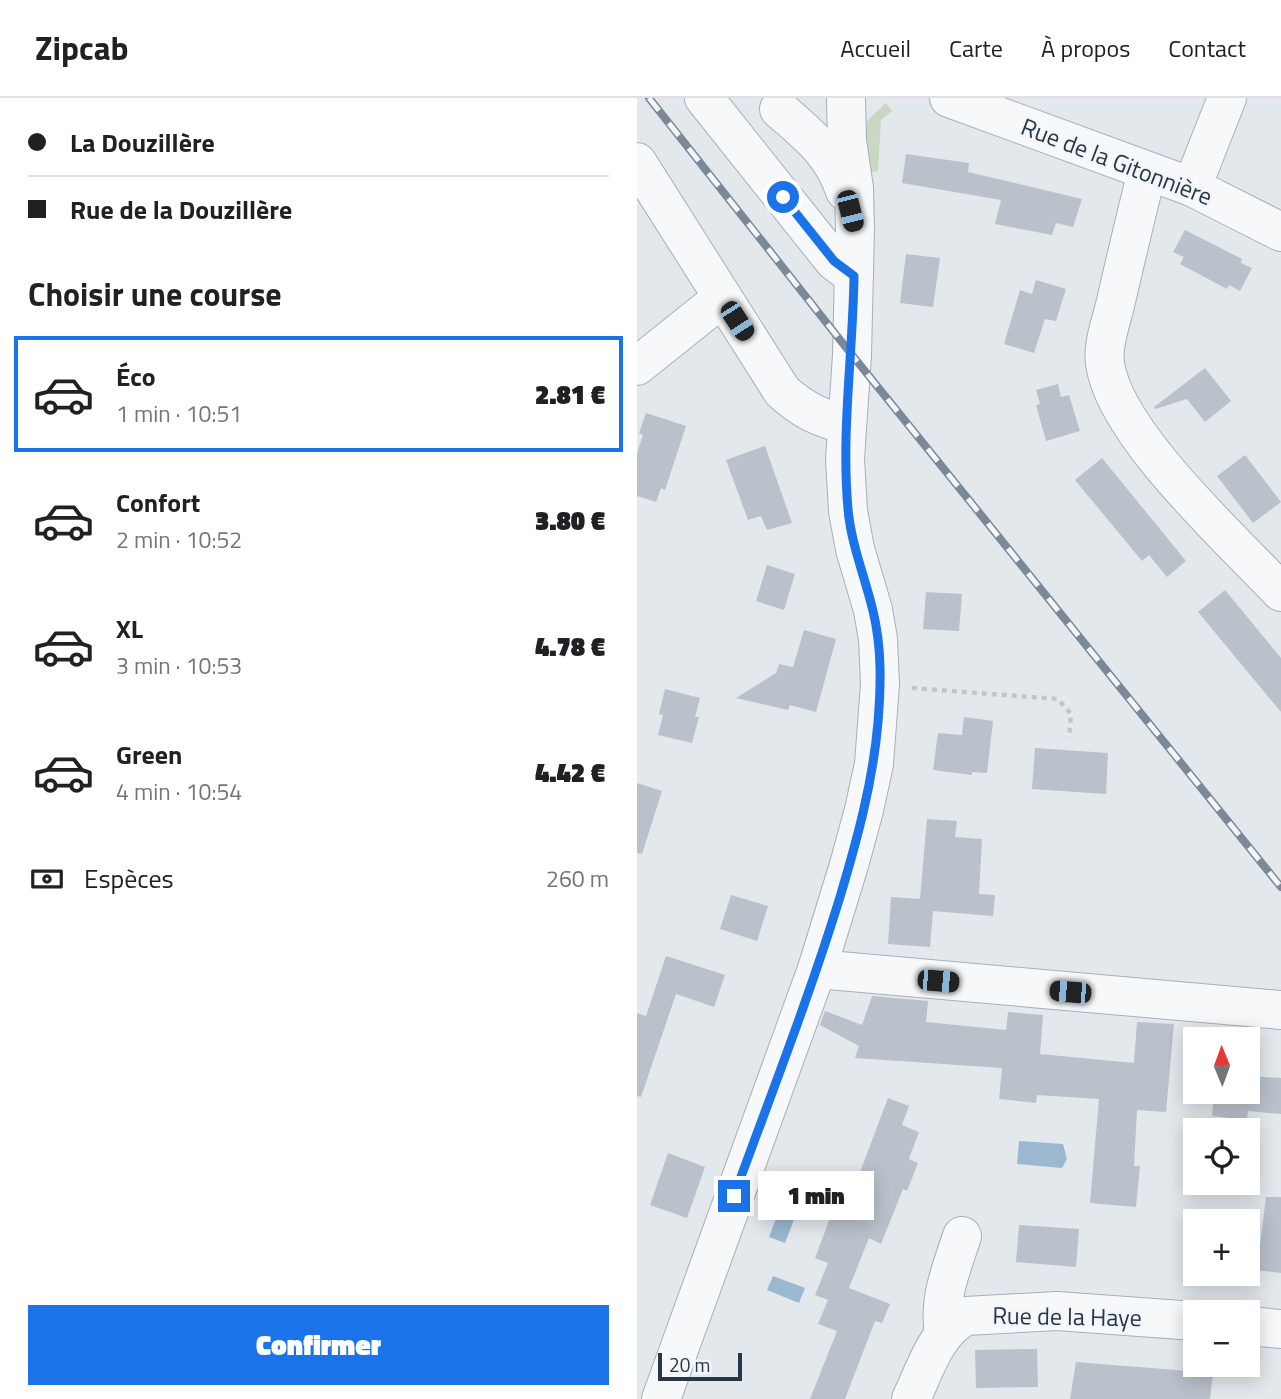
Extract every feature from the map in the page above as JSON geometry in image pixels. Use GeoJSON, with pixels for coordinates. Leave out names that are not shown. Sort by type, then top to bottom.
{"type":"FeatureCollection","features":[{"type":"Feature","properties":{"kind":"street"},"geometry":{"type":"LineString","coordinates":[[704,98],[834,261],[854,276]]}},
{"type":"Feature","properties":{"kind":"street","name":"Rue de la Gitonnière"},"geometry":{"type":"LineString","coordinates":[[949,98],[1192,187],[1281,232]]}},
{"type":"Feature","properties":{"kind":"street"},"geometry":{"type":"LineString","coordinates":[[1192,187],[1227,98]]}},
{"type":"Feature","properties":{"kind":"street"},"geometry":{"type":"LineString","coordinates":[[770,104],[804,114],[825,112],[848,100]]}},
{"type":"Feature","properties":{"kind":"street"},"geometry":{"type":"LineString","coordinates":[[661,1399],[817,969],[864,810],[874,764],[880,684],[878,639],[848,511],[847,424],[855,229],[854,188],[846,141],[848,100]]}},
{"type":"Feature","properties":{"kind":"street"},"geometry":{"type":"LineString","coordinates":[[770,104],[810,136],[832,161],[846,193],[855,229]]}},
{"type":"Feature","properties":{"kind":"street"},"geometry":{"type":"LineString","coordinates":[[637,162],[782,391],[804,408],[847,424]]}},
{"type":"Feature","properties":{"kind":"street"},"geometry":{"type":"LineString","coordinates":[[1147,172],[1104,362],[1112,391],[1166,471],[1281,592]]}},
{"type":"Feature","properties":{"kind":"street"},"geometry":{"type":"LineString","coordinates":[[637,366],[722,298]]}},
{"type":"Feature","properties":{"kind":"street"},"geometry":{"type":"LineString","coordinates":[[817,969],[1281,1010]]}},
{"type":"Feature","properties":{"kind":"street"},"geometry":{"type":"LineString","coordinates":[[911,1399],[944,1333],[944,1296],[962,1236]]}},
{"type":"Feature","properties":{"kind":"street","name":"Rue de la Haye"},"geometry":{"type":"LineString","coordinates":[[944,1333],[954,1322],[966,1316],[977,1315],[1058,1311],[1183,1320]]}},
{"type":"Feature","properties":{"kind":"street"},"geometry":{"type":"LineString","coordinates":[[1260,1327],[1281,1329]]}},
{"type":"Feature","properties":{"kind":"path"},"geometry":{"type":"LineString","coordinates":[[880,684],[1058,699],[1071,714],[1069,738]]}},
{"type":"Feature","properties":{"kind":"green space"},"geometry":{"type":"Polygon","coordinates":[[[886,103],[892,111],[881,120],[878,171],[867,173],[867,121],[886,103]]]}},
{"type":"Feature","properties":{"kind":"water"},"geometry":{"type":"Polygon","coordinates":[[[1019,1141],[1063,1144],[1067,1159],[1062,1168],[1017,1164],[1019,1141]]]}},
{"type":"Feature","properties":{"kind":"water"},"geometry":{"type":"Polygon","coordinates":[[[782,1203],[798,1209],[785,1243],[769,1237],[782,1203]]]}},
{"type":"Feature","properties":{"kind":"water"},"geometry":{"type":"Polygon","coordinates":[[[773,1276],[805,1288],[799,1303],[767,1290],[773,1276]]]}},
{"type":"Feature","properties":{"kind":"building"},"geometry":{"type":"Polygon","coordinates":[[[906,154],[969,163],[968,172],[1082,199],[1073,227],[1056,223],[1052,235],[995,224],[1001,200],[902,183],[906,154]]]}},
{"type":"Feature","properties":{"kind":"building"},"geometry":{"type":"Polygon","coordinates":[[[1185,230],[1242,259],[1241,263],[1252,268],[1240,291],[1229,285],[1227,289],[1180,264],[1184,257],[1173,252],[1185,230]]]}},
{"type":"Feature","properties":{"kind":"building"},"geometry":{"type":"Polygon","coordinates":[[[906,254],[940,258],[933,307],[900,303],[906,254]]]}},
{"type":"Feature","properties":{"kind":"building"},"geometry":{"type":"Polygon","coordinates":[[[1036,280],[1066,289],[1056,321],[1045,319],[1034,353],[1004,344],[1020,290],[1032,294],[1036,280]]]}},
{"type":"Feature","properties":{"kind":"building"},"geometry":{"type":"Polygon","coordinates":[[[1205,368],[1231,401],[1205,422],[1187,399],[1155,409],[1154,407],[1205,368]]]}},
{"type":"Feature","properties":{"kind":"building"},"geometry":{"type":"Polygon","coordinates":[[[1058,384],[1061,397],[1069,395],[1080,431],[1046,441],[1036,405],[1040,404],[1036,390],[1058,384]]]}},
{"type":"Feature","properties":{"kind":"building"},"geometry":{"type":"Polygon","coordinates":[[[646,413],[686,426],[665,490],[661,488],[656,502],[637,496],[637,453],[643,435],[639,433],[646,413]]]}},
{"type":"Feature","properties":{"kind":"building"},"geometry":{"type":"Polygon","coordinates":[[[765,446],[792,523],[767,530],[761,516],[748,520],[726,460],[765,446]]]}},
{"type":"Feature","properties":{"kind":"building"},"geometry":{"type":"Polygon","coordinates":[[[1245,455],[1281,502],[1253,523],[1217,476],[1245,455]]]}},
{"type":"Feature","properties":{"kind":"building"},"geometry":{"type":"Polygon","coordinates":[[[1102,458],[1186,561],[1167,577],[1149,555],[1142,561],[1075,480],[1102,458]]]}},
{"type":"Feature","properties":{"kind":"building"},"geometry":{"type":"Polygon","coordinates":[[[767,565],[795,574],[784,610],[756,601],[767,565]]]}},
{"type":"Feature","properties":{"kind":"building"},"geometry":{"type":"Polygon","coordinates":[[[1225,590],[1281,658],[1281,712],[1198,612],[1225,590]]]}},
{"type":"Feature","properties":{"kind":"building"},"geometry":{"type":"Polygon","coordinates":[[[926,592],[962,594],[959,631],[923,629],[926,592]]]}},
{"type":"Feature","properties":{"kind":"building"},"geometry":{"type":"Polygon","coordinates":[[[804,630],[836,639],[816,712],[790,705],[788,710],[736,698],[776,673],[779,664],[793,667],[804,630]]]}},
{"type":"Feature","properties":{"kind":"building"},"geometry":{"type":"Polygon","coordinates":[[[665,689],[700,698],[695,717],[699,717],[692,743],[658,735],[663,715],[659,714],[665,689]]]}},
{"type":"Feature","properties":{"kind":"building"},"geometry":{"type":"Polygon","coordinates":[[[964,717],[993,721],[987,773],[972,772],[972,775],[933,770],[938,733],[962,735],[964,717]]]}},
{"type":"Feature","properties":{"kind":"building"},"geometry":{"type":"Polygon","coordinates":[[[1035,748],[1108,753],[1106,794],[1032,789],[1035,748]]]}},
{"type":"Feature","properties":{"kind":"building"},"geometry":{"type":"Polygon","coordinates":[[[637,783],[662,791],[642,854],[637,853],[637,783]]]}},
{"type":"Feature","properties":{"kind":"building"},"geometry":{"type":"Polygon","coordinates":[[[927,819],[957,821],[955,837],[982,839],[979,894],[995,895],[993,916],[933,911],[930,947],[888,944],[891,897],[920,899],[927,819]]]}},
{"type":"Feature","properties":{"kind":"building"},"geometry":{"type":"Polygon","coordinates":[[[731,895],[768,906],[757,941],[720,929],[731,895]]]}},
{"type":"Feature","properties":{"kind":"building"},"geometry":{"type":"Polygon","coordinates":[[[666,956],[725,975],[714,1007],[676,994],[641,1097],[637,1096],[637,1013],[646,1016],[666,956]]]}},
{"type":"Feature","properties":{"kind":"building"},"geometry":{"type":"Polygon","coordinates":[[[872,996],[928,1001],[926,1022],[1006,1030],[1008,1012],[1043,1015],[1040,1054],[1134,1063],[1137,1022],[1174,1024],[1166,1112],[1137,1110],[1134,1166],[1140,1166],[1136,1207],[1090,1203],[1099,1099],[1037,1095],[1036,1103],[999,1099],[1002,1068],[855,1058],[859,1046],[820,1025],[825,1011],[862,1025],[872,996]]]}},
{"type":"Feature","properties":{"kind":"building"},"geometry":{"type":"Polygon","coordinates":[[[1260,1077],[1281,1078],[1281,1114],[1248,1111],[1247,1118],[1212,1116],[1213,1104],[1260,1104],[1260,1077]]]}},
{"type":"Feature","properties":{"kind":"building"},"geometry":{"type":"Polygon","coordinates":[[[888,1098],[909,1106],[902,1125],[919,1132],[909,1159],[918,1163],[907,1191],[903,1189],[881,1244],[869,1238],[849,1288],[890,1304],[882,1323],[875,1321],[845,1399],[810,1399],[837,1331],[818,1324],[828,1300],[815,1295],[828,1263],[815,1258],[835,1205],[846,1209],[888,1098]]]}},
{"type":"Feature","properties":{"kind":"building"},"geometry":{"type":"Polygon","coordinates":[[[668,1153],[705,1167],[687,1218],[650,1205],[668,1153]]]}},
{"type":"Feature","properties":{"kind":"building"},"geometry":{"type":"Polygon","coordinates":[[[1266,1197],[1281,1197],[1281,1273],[1260,1270],[1266,1197]]]}},
{"type":"Feature","properties":{"kind":"building"},"geometry":{"type":"Polygon","coordinates":[[[1019,1225],[1079,1229],[1076,1267],[1016,1262],[1019,1225]]]}},
{"type":"Feature","properties":{"kind":"building"},"geometry":{"type":"Polygon","coordinates":[[[1037,1349],[1038,1387],[976,1388],[975,1350],[1037,1349]]]}},
{"type":"Feature","properties":{"kind":"building"},"geometry":{"type":"Polygon","coordinates":[[[1076,1362],[1183,1371],[1183,1377],[1213,1377],[1210,1399],[1070,1399],[1076,1362]]]}},
{"type":"Feature","properties":{"kind":"railway"},"geometry":{"type":"LineString","coordinates":[[649,98],[852,355],[1281,887]]}},
{"type":"Feature","properties":{"kind":"route"},"geometry":{"type":"LineString","coordinates":[[734,1196],[817,969],[849,865],[874,764],[880,684],[878,639],[873,610],[855,549],[848,511],[845,459],[854,276],[834,261],[783,197]]}}]}
